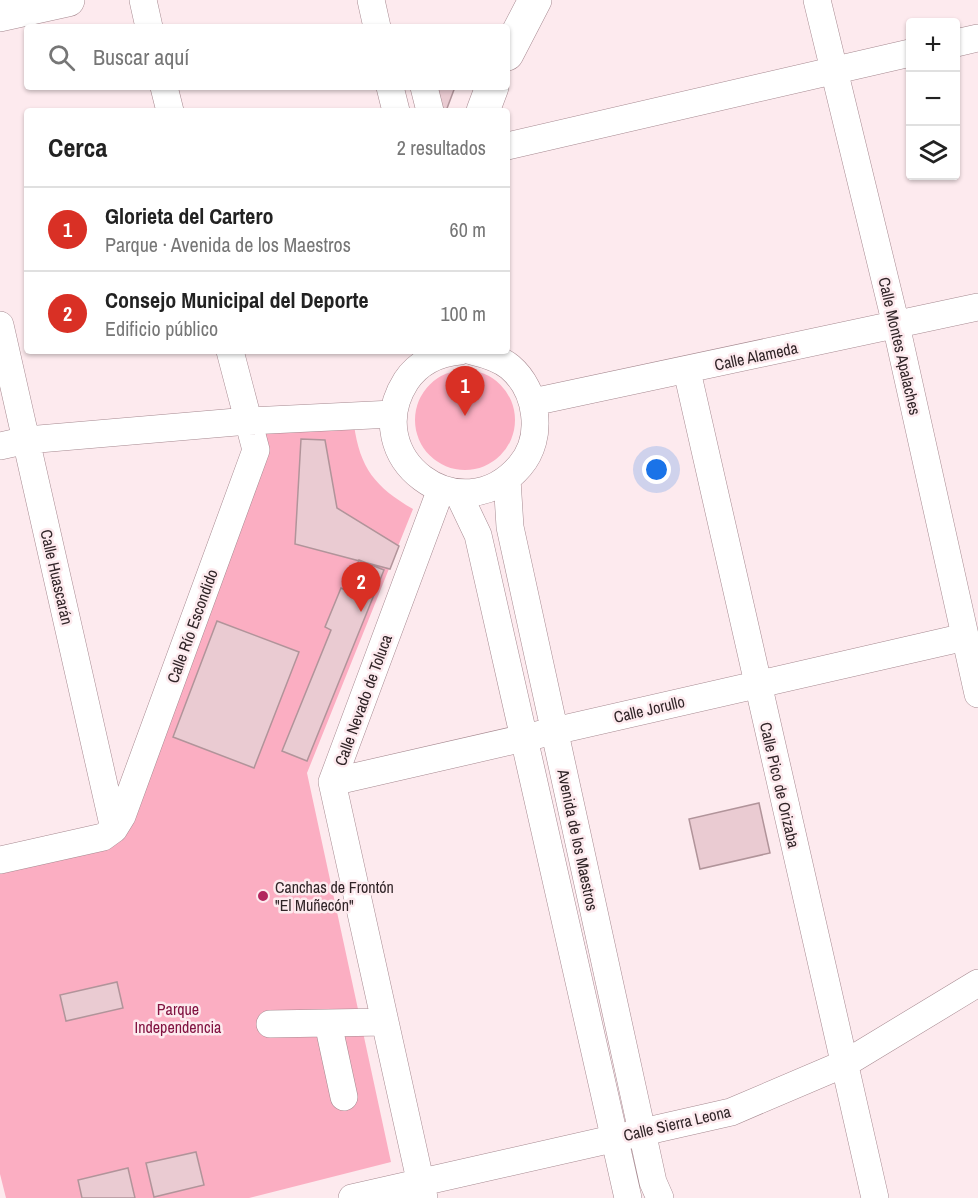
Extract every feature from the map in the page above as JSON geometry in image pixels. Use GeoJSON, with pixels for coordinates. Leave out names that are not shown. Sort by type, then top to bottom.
{"type":"FeatureCollection","features":[{"type":"Feature","properties":{"kind":"main road"},"geometry":{"type":"LineString","coordinates":[[0,15],[68,0]]}},
{"type":"Feature","properties":{"kind":"main road"},"geometry":{"type":"LineString","coordinates":[[510,48],[535,0]]}},
{"type":"Feature","properties":{"kind":"street"},"geometry":{"type":"LineString","coordinates":[[143,0],[148,24]]}},
{"type":"Feature","properties":{"kind":"street"},"geometry":{"type":"LineString","coordinates":[[371,0],[376,24]]}},
{"type":"Feature","properties":{"kind":"street","name":"Calle Montes Apalaches"},"geometry":{"type":"LineString","coordinates":[[817,0],[896,326],[978,694]]}},
{"type":"Feature","properties":{"kind":"street"},"geometry":{"type":"LineString","coordinates":[[960,42],[978,38]]}},
{"type":"Feature","properties":{"kind":"street"},"geometry":{"type":"LineString","coordinates":[[510,145],[906,54]]}},
{"type":"Feature","properties":{"kind":"street"},"geometry":{"type":"LineString","coordinates":[[165,90],[169,108]]}},
{"type":"Feature","properties":{"kind":"street"},"geometry":{"type":"LineString","coordinates":[[391,90],[395,108]]}},
{"type":"Feature","properties":{"kind":"street"},"geometry":{"type":"LineString","coordinates":[[425,90],[429,108]]}},
{"type":"Feature","properties":{"kind":"street","name":"Calle Alameda"},"geometry":{"type":"LineString","coordinates":[[533,402],[687,371],[978,307]]}},
{"type":"Feature","properties":{"kind":"street","name":"Calle Huascarán"},"geometry":{"type":"LineString","coordinates":[[0,325],[114,829]]}},
{"type":"Feature","properties":{"kind":"street"},"geometry":{"type":"LineString","coordinates":[[231,354],[248,421]]}},
{"type":"Feature","properties":{"kind":"street"},"geometry":{"type":"LineString","coordinates":[[446,354],[427,360],[410,375],[399,393],[393,414],[394,433],[405,459],[424,480],[450,491],[492,488],[507,479],[522,464],[532,445],[536,423],[533,402],[524,382],[509,366],[490,355],[482,354]]}},
{"type":"Feature","properties":{"kind":"street","name":"Calle Pico de Orizaba"},"geometry":{"type":"LineString","coordinates":[[687,371],[756,685],[846,1063],[875,1198]]}},
{"type":"Feature","properties":{"kind":"street"},"geometry":{"type":"LineString","coordinates":[[0,446],[27,440],[248,421],[393,414]]}},
{"type":"Feature","properties":{"kind":"street","name":"Calle Río Escondido"},"geometry":{"type":"LineString","coordinates":[[114,829],[122,816],[254,460],[256,450],[248,421]]}},
{"type":"Feature","properties":{"kind":"street","name":"Avenida de los Maestros"},"geometry":{"type":"LineString","coordinates":[[507,479],[510,527],[653,1182],[660,1198]]}},
{"type":"Feature","properties":{"kind":"street","name":"Avenida de los Maestros"},"geometry":{"type":"LineString","coordinates":[[450,491],[478,535],[628,1198]]}},
{"type":"Feature","properties":{"kind":"street","name":"Calle Nevado de Toluca"},"geometry":{"type":"LineString","coordinates":[[423,1190],[332,782],[450,491]]}},
{"type":"Feature","properties":{"kind":"street","name":"Calle Jorullo"},"geometry":{"type":"LineString","coordinates":[[332,782],[965,637]]}},
{"type":"Feature","properties":{"kind":"street"},"geometry":{"type":"LineString","coordinates":[[0,860],[103,837],[114,829]]}},
{"type":"Feature","properties":{"kind":"street","name":"Calle Sierra Leona"},"geometry":{"type":"LineString","coordinates":[[352,1198],[423,1190],[614,1138],[731,1112],[846,1063],[978,983]]}},
{"type":"Feature","properties":{"kind":"street"},"geometry":{"type":"LineString","coordinates":[[270,1024],[385,1022]]}},
{"type":"Feature","properties":{"kind":"street"},"geometry":{"type":"LineString","coordinates":[[328,1023],[344,1097]]}},
{"type":"Feature","properties":{"kind":"green space"},"geometry":{"type":"Polygon","coordinates":[[[465,370],[484,373],[501,384],[512,401],[515,420],[512,439],[501,456],[484,467],[465,470],[446,467],[429,456],[418,439],[415,420],[418,401],[429,384],[446,373],[465,370]]]}},
{"type":"Feature","properties":{"kind":"green space","name":"Parque Independencia"},"geometry":{"type":"Polygon","coordinates":[[[354,425],[360,453],[372,475],[389,493],[413,509],[307,773],[391,1162],[249,1198],[6,1198],[0,1174],[0,870],[123,838],[253,430],[354,425]]]}},
{"type":"Feature","properties":{"kind":"building"},"geometry":{"type":"Polygon","coordinates":[[[432,90],[454,90],[447,108],[435,108],[432,90]]]}},
{"type":"Feature","properties":{"kind":"building"},"geometry":{"type":"Polygon","coordinates":[[[301,439],[325,440],[337,508],[399,546],[390,569],[295,544],[301,439]]]}},
{"type":"Feature","properties":{"kind":"building"},"geometry":{"type":"Polygon","coordinates":[[[359,560],[384,570],[307,761],[282,751],[331,630],[325,627],[341,588],[347,591],[359,560]]]}},
{"type":"Feature","properties":{"kind":"building"},"geometry":{"type":"Polygon","coordinates":[[[217,621],[299,652],[254,768],[173,737],[217,621]]]}},
{"type":"Feature","properties":{"kind":"building"},"geometry":{"type":"Polygon","coordinates":[[[759,803],[770,853],[700,869],[689,819],[759,803]]]}},
{"type":"Feature","properties":{"kind":"building"},"geometry":{"type":"Polygon","coordinates":[[[117,982],[123,1008],[66,1021],[60,995],[117,982]]]}},
{"type":"Feature","properties":{"kind":"building"},"geometry":{"type":"Polygon","coordinates":[[[196,1152],[204,1185],[154,1197],[146,1163],[196,1152]]]}},
{"type":"Feature","properties":{"kind":"building"},"geometry":{"type":"Polygon","coordinates":[[[128,1168],[135,1198],[82,1198],[78,1180],[128,1168]]]}},
{"type":"Feature","properties":{"kind":"place","name":"Glorieta del Cartero"},"geometry":{"type":"Point","coordinates":[465,416]}},
{"type":"Feature","properties":{"kind":"place","name":"Consejo Municipal del Deporte"},"geometry":{"type":"Point","coordinates":[361,612]}},
{"type":"Feature","properties":{"kind":"place","name":"Canchas de Frontón \"El Muñecón\""},"geometry":{"type":"Point","coordinates":[263,896]}}]}
